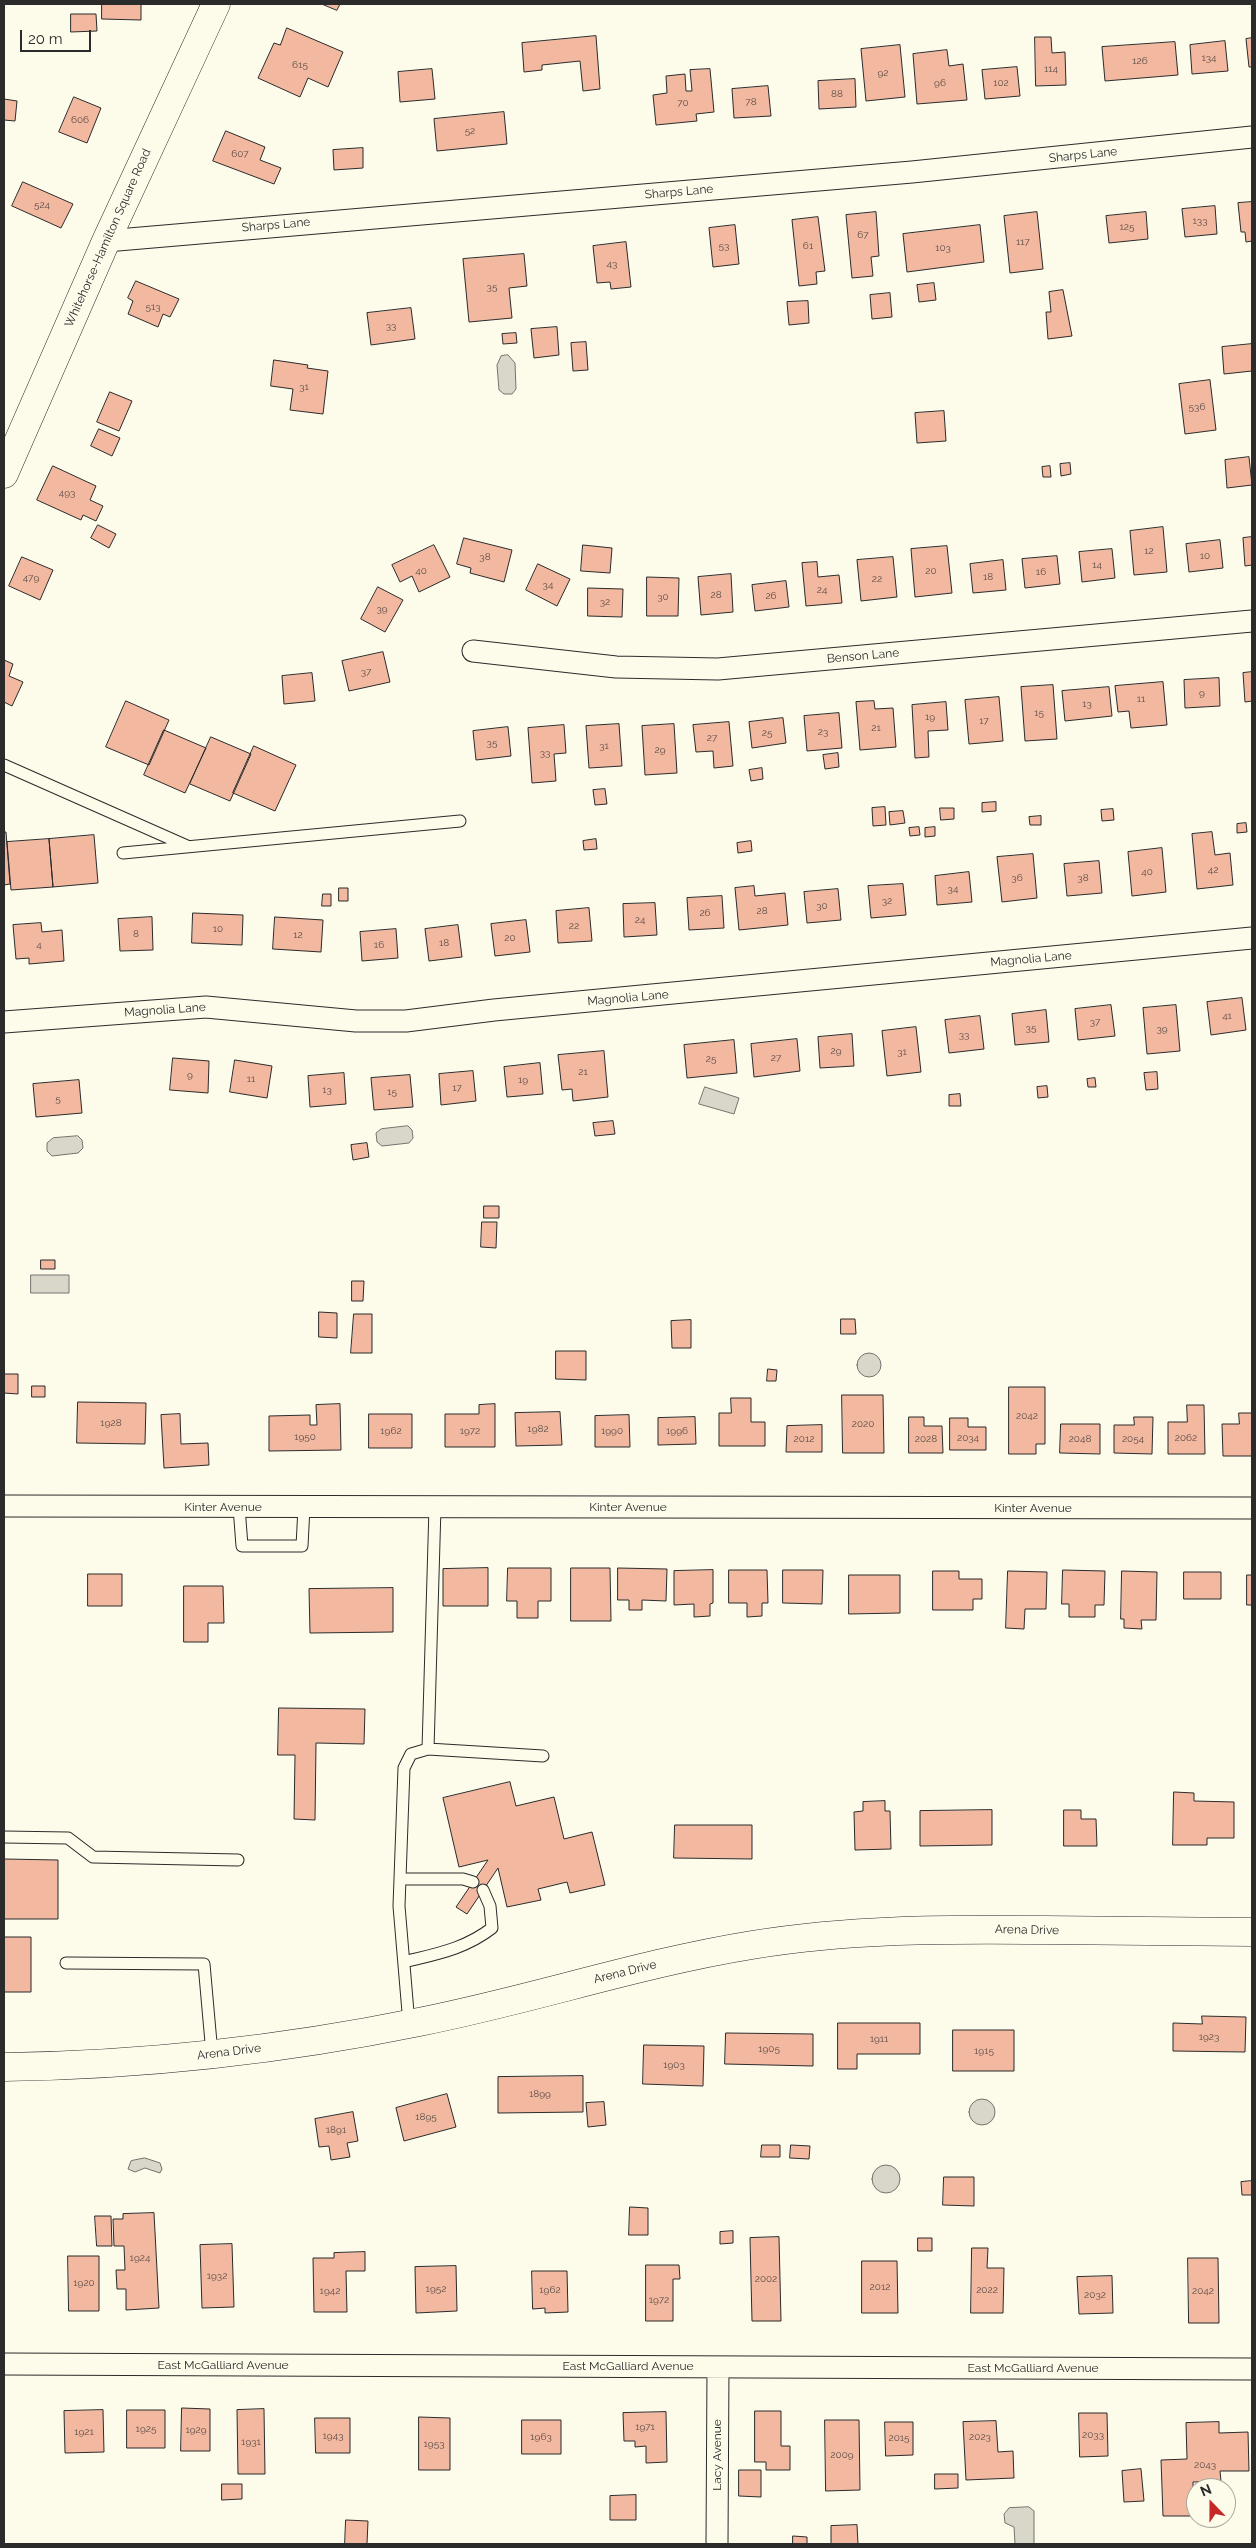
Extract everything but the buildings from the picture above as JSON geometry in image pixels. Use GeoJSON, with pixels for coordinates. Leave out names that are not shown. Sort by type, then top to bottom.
{"type":"FeatureCollection","features":[{"type":"Feature","properties":{"kind":"main road","name":"Whitehorse-Hamilton Square Road"},"geometry":{"type":"LineString","coordinates":[[4,474],[106,240],[216,4]]}},
{"type":"Feature","properties":{"kind":"main road","name":"Arena Drive"},"geometry":{"type":"LineString","coordinates":[[4,2067],[67,2066],[212,2055],[297,2044],[408,2024],[683,1958],[753,1944],[847,1933],[942,1928],[1252,1932]]}},
{"type":"Feature","properties":{"kind":"street","name":"Sharps Lane"},"geometry":{"type":"LineString","coordinates":[[106,240],[912,172],[1252,137]]}},
{"type":"Feature","properties":{"kind":"street","name":"Benson Lane"},"geometry":{"type":"LineString","coordinates":[[473,651],[643,669],[718,669],[1252,621]]}},
{"type":"Feature","properties":{"kind":"street","name":"Magnolia Lane"},"geometry":{"type":"LineString","coordinates":[[4,1022],[206,1007],[356,1020],[406,1021],[494,1010],[1252,938]]}},
{"type":"Feature","properties":{"kind":"street","name":"Kinter Avenue"},"geometry":{"type":"LineString","coordinates":[[4,1506],[1252,1508]]}},
{"type":"Feature","properties":{"kind":"street","name":"East McGalliard Avenue"},"geometry":{"type":"LineString","coordinates":[[4,2364],[1252,2369]]}},
{"type":"Feature","properties":{"kind":"street","name":"Lacy Avenue"},"geometry":{"type":"LineString","coordinates":[[717,2544],[718,2367]]}},
{"type":"Feature","properties":{"kind":"lane"},"geometry":{"type":"LineString","coordinates":[[4,765],[188,847]]}},
{"type":"Feature","properties":{"kind":"lane"},"geometry":{"type":"LineString","coordinates":[[123,853],[460,821]]}},
{"type":"Feature","properties":{"kind":"lane"},"geometry":{"type":"LineString","coordinates":[[239,1507],[242,1546],[302,1546],[304,1507]]}},
{"type":"Feature","properties":{"kind":"lane"},"geometry":{"type":"LineString","coordinates":[[428,1749],[435,1507]]}},
{"type":"Feature","properties":{"kind":"lane"},"geometry":{"type":"LineString","coordinates":[[408,2024],[399,1906],[404,1768],[411,1754],[428,1749],[543,1756]]}},
{"type":"Feature","properties":{"kind":"lane"},"geometry":{"type":"LineString","coordinates":[[4,1837],[68,1838],[93,1858],[238,1860]]}},
{"type":"Feature","properties":{"kind":"lane"},"geometry":{"type":"LineString","coordinates":[[400,1879],[463,1879],[473,1882]]}},
{"type":"Feature","properties":{"kind":"lane"},"geometry":{"type":"LineString","coordinates":[[404,1962],[459,1949],[476,1941],[492,1928],[490,1906],[483,1890]]}},
{"type":"Feature","properties":{"kind":"lane"},"geometry":{"type":"LineString","coordinates":[[66,1963],[204,1964],[212,2055]]}},
{"type":"Feature","properties":{"kind":"shaded area"},"geometry":{"type":"Polygon","coordinates":[[[508,355],[515,363],[516,389],[512,394],[504,394],[499,390],[497,365],[501,356],[508,355]]]}},
{"type":"Feature","properties":{"kind":"shaded area"},"geometry":{"type":"Polygon","coordinates":[[[705,1087],[739,1098],[734,1114],[699,1104],[705,1087]]]}},
{"type":"Feature","properties":{"kind":"shaded area"},"geometry":{"type":"Polygon","coordinates":[[[408,1126],[412,1130],[413,1138],[409,1143],[382,1146],[377,1142],[376,1133],[381,1129],[408,1126]]]}},
{"type":"Feature","properties":{"kind":"shaded area"},"geometry":{"type":"Polygon","coordinates":[[[78,1136],[82,1140],[83,1148],[78,1153],[52,1156],[47,1151],[47,1143],[53,1138],[78,1136]]]}},
{"type":"Feature","properties":{"kind":"shaded area"},"geometry":{"type":"Polygon","coordinates":[[[31,1275],[69,1275],[69,1293],[31,1293],[31,1275]]]}},
{"type":"Feature","properties":{"kind":"shaded area"},"geometry":{"type":"Polygon","coordinates":[[[869,1353],[878,1356],[881,1365],[878,1374],[869,1377],[860,1374],[857,1365],[860,1356],[869,1353]]]}},
{"type":"Feature","properties":{"kind":"shaded area"},"geometry":{"type":"Polygon","coordinates":[[[982,2099],[991,2103],[995,2112],[991,2121],[982,2125],[973,2121],[969,2112],[973,2103],[982,2099]]]}},
{"type":"Feature","properties":{"kind":"shaded area"},"geometry":{"type":"Polygon","coordinates":[[[145,2158],[160,2163],[162,2169],[160,2173],[145,2168],[135,2172],[128,2169],[131,2161],[145,2158]]]}},
{"type":"Feature","properties":{"kind":"shaded area"},"geometry":{"type":"Polygon","coordinates":[[[886,2165],[896,2169],[900,2179],[896,2189],[886,2193],[876,2189],[872,2179],[876,2169],[886,2165]]]}},
{"type":"Feature","properties":{"kind":"shaded area"},"geometry":{"type":"Polygon","coordinates":[[[1029,2507],[1034,2511],[1034,2544],[1015,2544],[1014,2527],[1005,2523],[1004,2514],[1009,2508],[1029,2507]]]}}]}
